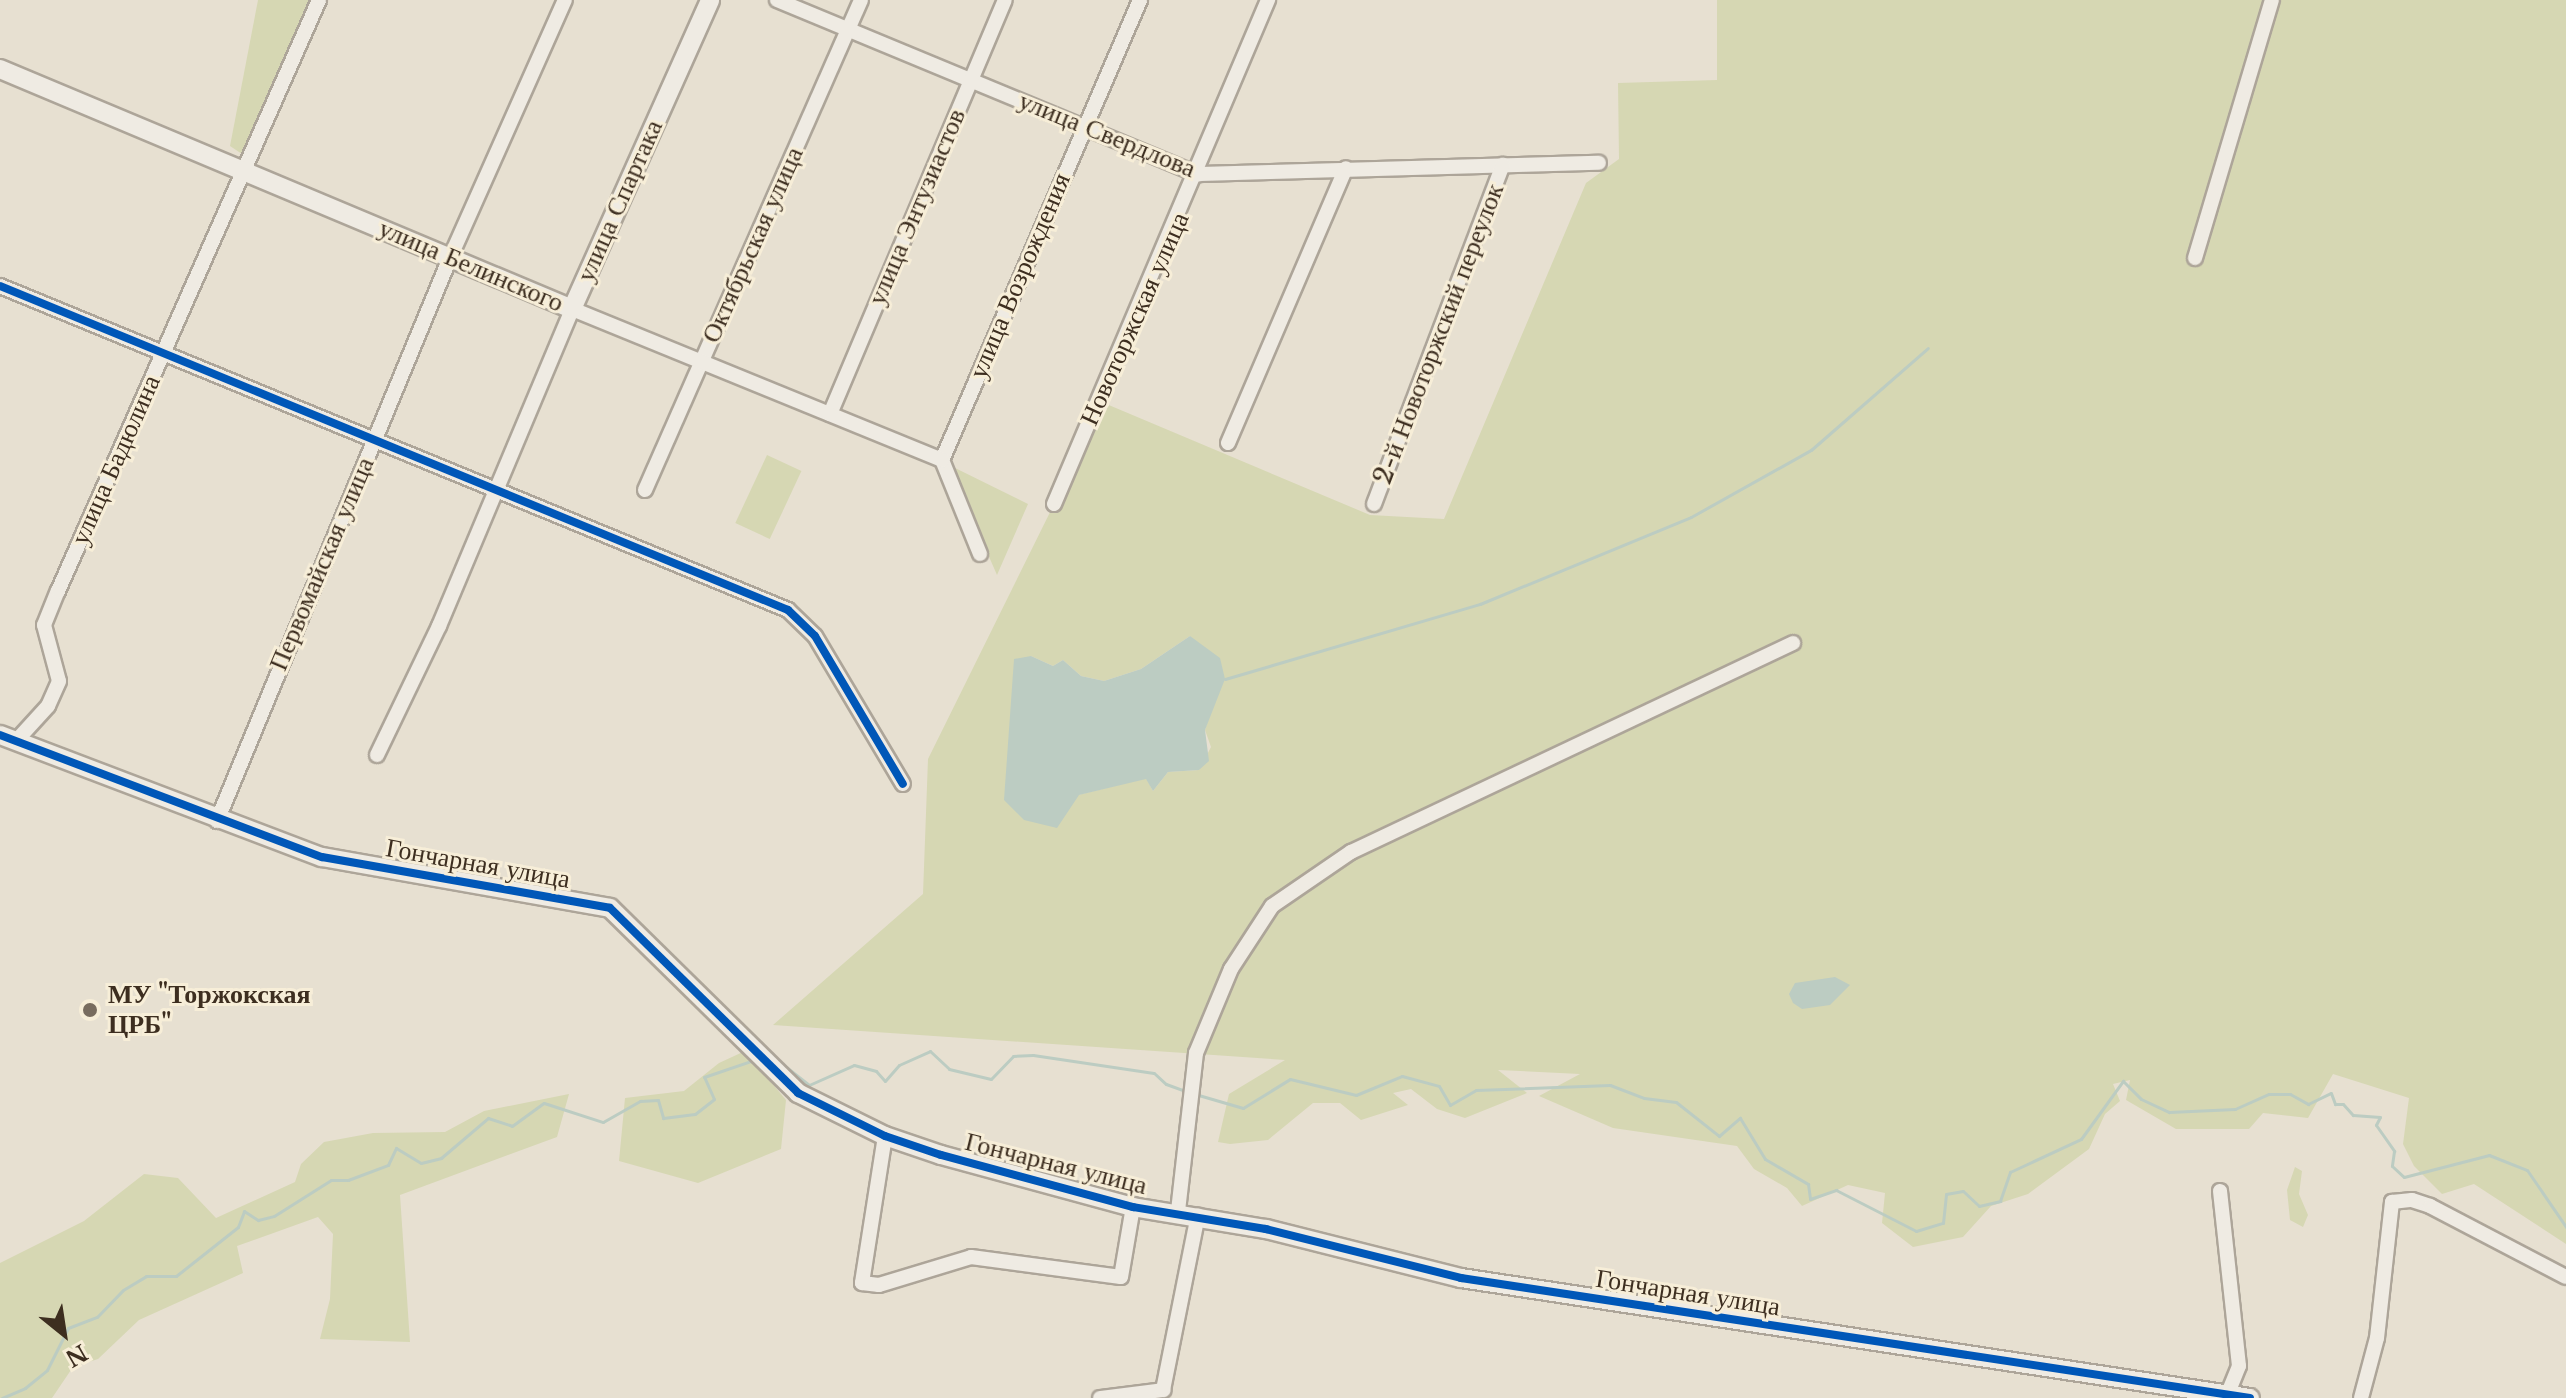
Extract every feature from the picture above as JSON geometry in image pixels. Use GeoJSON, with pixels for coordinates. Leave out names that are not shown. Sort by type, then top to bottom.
{"type":"FeatureCollection","features":[{"type":"Feature","properties":{"kind":"street","name":"улица Бадюлина"},"geometry":{"type":"LineString","coordinates":[[8,737],[48,706],[59,681],[44,625],[319,0]]}},
{"type":"Feature","properties":{"kind":"street","name":"Первомайская улица"},"geometry":{"type":"LineString","coordinates":[[217,821],[450,258],[565,0]]}},
{"type":"Feature","properties":{"kind":"street","name":"улица Спартака"},"geometry":{"type":"LineString","coordinates":[[377,755],[496,493],[572,309],[710,0]]}},
{"type":"Feature","properties":{"kind":"street","name":"улица Свердлова"},"geometry":{"type":"LineString","coordinates":[[777,0],[1198,174],[1599,163]]}},
{"type":"Feature","properties":{"kind":"street","name":"Октябрьская улица"},"geometry":{"type":"LineString","coordinates":[[645,490],[861,0]]}},
{"type":"Feature","properties":{"kind":"street","name":"улица Энтузиастов"},"geometry":{"type":"LineString","coordinates":[[830,414],[1005,0]]}},
{"type":"Feature","properties":{"kind":"street","name":"улица Возрождения"},"geometry":{"type":"LineString","coordinates":[[942,460],[1140,0]]}},
{"type":"Feature","properties":{"kind":"street","name":"Новоторжская улица"},"geometry":{"type":"LineString","coordinates":[[1054,504],[1198,174],[1268,0]]}},
{"type":"Feature","properties":{"kind":"street"},"geometry":{"type":"LineString","coordinates":[[2195,258],[2272,0]]}},
{"type":"Feature","properties":{"kind":"street","name":"улица Белинского"},"geometry":{"type":"LineString","coordinates":[[0,69],[246,168],[450,258],[942,460]]}},
{"type":"Feature","properties":{"kind":"street","name":"2-й Новоторжский переулок"},"geometry":{"type":"LineString","coordinates":[[1374,504],[1503,165]]}},
{"type":"Feature","properties":{"kind":"street"},"geometry":{"type":"LineString","coordinates":[[1228,443],[1346,168]]}},
{"type":"Feature","properties":{"kind":"street"},"geometry":{"type":"LineString","coordinates":[[0,286],[496,493],[788,610],[810,628],[903,784]]}},
{"type":"Feature","properties":{"kind":"street"},"geometry":{"type":"LineString","coordinates":[[942,460],[980,554]]}},
{"type":"Feature","properties":{"kind":"street"},"geometry":{"type":"LineString","coordinates":[[1178,1211],[1188,1093],[1196,1053],[1231,969],[1272,906],[1310,875],[1793,643]]}},
{"type":"Feature","properties":{"kind":"street","name":"Гончарная улица"},"geometry":{"type":"LineString","coordinates":[[8,737],[217,821],[322,857],[610,908],[811,1101],[885,1136],[1133,1207],[1198,1215],[1461,1278],[2250,1398]]}},
{"type":"Feature","properties":{"kind":"street"},"geometry":{"type":"LineString","coordinates":[[885,1136],[862,1283],[879,1285],[971,1257],[1121,1277],[1133,1207]]}},
{"type":"Feature","properties":{"kind":"street"},"geometry":{"type":"LineString","coordinates":[[2220,1191],[2239,1366],[2226,1396]]}},
{"type":"Feature","properties":{"kind":"street"},"geometry":{"type":"LineString","coordinates":[[2361,1398],[2377,1338],[2392,1202],[2412,1200],[2430,1206],[2566,1277]]}},
{"type":"Feature","properties":{"kind":"street"},"geometry":{"type":"LineString","coordinates":[[1100,1398],[1163,1390],[1198,1215]]}},
{"type":"Feature","properties":{"kind":"green space"},"geometry":{"type":"Polygon","coordinates":[[[258,0],[312,0],[245,156],[230,146],[258,0]]]}},
{"type":"Feature","properties":{"kind":"green space"},"geometry":{"type":"Polygon","coordinates":[[[1717,0],[2566,0],[2566,1244],[2474,1184],[2442,1194],[2414,1166],[2403,1144],[2409,1098],[2333,1074],[2308,1118],[2263,1113],[2249,1129],[2176,1129],[2126,1100],[2130,1080],[2113,1084],[2120,1101],[2105,1114],[2089,1149],[2028,1194],[1991,1206],[1963,1237],[1913,1247],[1882,1223],[1885,1193],[1848,1185],[1802,1206],[1787,1188],[1754,1169],[1737,1146],[1613,1128],[1539,1096],[1580,1074],[1498,1070],[1527,1093],[1465,1118],[1437,1109],[1411,1089],[1393,1093],[1408,1105],[1361,1120],[1340,1103],[1313,1103],[1268,1140],[1230,1144],[1218,1142],[1229,1094],[1285,1060],[773,1025],[923,894],[928,759],[1104,403],[1370,515],[1444,519],[1586,183],[1619,159],[1618,83],[1717,80],[1717,0]],[[1190,636],[1141,669],[1104,681],[1081,676],[1063,660],[1053,666],[1031,656],[1060,816],[1078,795],[1146,778],[1153,791],[1168,772],[1199,770],[1211,747],[1205,730],[1216,692],[1190,636]]]}},
{"type":"Feature","properties":{"kind":"green space"},"geometry":{"type":"Polygon","coordinates":[[[767,455],[801,471],[770,539],[735,523],[767,455]]]}},
{"type":"Feature","properties":{"kind":"green space"},"geometry":{"type":"Polygon","coordinates":[[[949,465],[1028,504],[997,575],[949,465]]]}},
{"type":"Feature","properties":{"kind":"green space"},"geometry":{"type":"Polygon","coordinates":[[[745,1051],[786,1100],[781,1149],[698,1183],[619,1161],[625,1098],[684,1091],[719,1063],[745,1051]]]}},
{"type":"Feature","properties":{"kind":"green space"},"geometry":{"type":"Polygon","coordinates":[[[569,1094],[557,1137],[400,1195],[410,1342],[320,1339],[330,1299],[333,1234],[318,1217],[237,1246],[243,1273],[139,1320],[98,1359],[73,1367],[52,1398],[0,1398],[0,1263],[84,1221],[144,1174],[178,1178],[216,1218],[295,1182],[301,1164],[324,1142],[373,1133],[445,1132],[484,1111],[569,1094]]]}},
{"type":"Feature","properties":{"kind":"green space"},"geometry":{"type":"Polygon","coordinates":[[[2295,1167],[2302,1171],[2299,1194],[2308,1215],[2303,1227],[2290,1220],[2287,1190],[2295,1167]]]}},
{"type":"Feature","properties":{"kind":"shaded area"},"geometry":{"type":"Polygon","coordinates":[[[1190,636],[1220,658],[1225,679],[1205,730],[1209,761],[1199,770],[1168,772],[1153,791],[1146,779],[1079,795],[1057,828],[1024,820],[1004,800],[1014,659],[1031,656],[1053,666],[1063,660],[1081,676],[1104,681],[1141,669],[1190,636]]]}},
{"type":"Feature","properties":{"kind":"shaded area"},"geometry":{"type":"Polygon","coordinates":[[[1835,977],[1850,985],[1830,1005],[1802,1009],[1793,1003],[1789,994],[1795,983],[1835,977]]]}},
{"type":"Feature","properties":{"kind":"waterway"},"geometry":{"type":"LineString","coordinates":[[1225,679],[1480,604],[1691,517],[1811,450],[1928,348]]}},
{"type":"Feature","properties":{"kind":"waterway"},"geometry":{"type":"LineString","coordinates":[[776,1059],[809,1085],[854,1065],[876,1071],[885,1081],[899,1065],[930,1051],[949,1069],[991,1079],[1013,1056],[1033,1055],[1154,1073],[1166,1084],[1188,1092]]}},
{"type":"Feature","properties":{"kind":"waterway"},"geometry":{"type":"LineString","coordinates":[[2,1398],[25,1388],[47,1370],[68,1328],[97,1317],[123,1290],[146,1276],[176,1276],[238,1227],[244,1211],[258,1220],[274,1216],[331,1180],[348,1180],[388,1165],[396,1148],[421,1163],[441,1158],[488,1118],[512,1126],[544,1103],[603,1122],[640,1101],[658,1100],[663,1118],[695,1114],[714,1099],[704,1077],[754,1060]]}},
{"type":"Feature","properties":{"kind":"waterway"},"geometry":{"type":"LineString","coordinates":[[1195,1094],[1243,1108],[1290,1079],[1356,1095],[1402,1076],[1439,1086],[1450,1105],[1476,1090],[1610,1085],[1644,1098],[1676,1102],[1719,1136],[1740,1118],[1765,1159],[1808,1184],[1810,1199],[1836,1190],[1916,1231],[1943,1223],[1946,1194],[1963,1191],[1979,1206],[2000,1201],[2010,1172],[2081,1139],[2123,1081],[2141,1099],[2169,1112],[2235,1109],[2269,1094],[2290,1094],[2308,1104],[2331,1093],[2335,1104],[2343,1104],[2353,1115],[2380,1117],[2376,1125],[2394,1151],[2392,1166],[2404,1177],[2489,1155],[2527,1170],[2566,1227]]}},
{"type":"Feature","properties":{"kind":"cycle path"},"geometry":{"type":"LineString","coordinates":[[0,286],[788,610],[815,636],[903,784]]}},
{"type":"Feature","properties":{"kind":"cycle path"},"geometry":{"type":"LineString","coordinates":[[0,735],[322,857],[610,908],[798,1093],[885,1136],[941,1155],[1133,1207],[1266,1229],[1461,1278],[2250,1398]]}},
{"type":"Feature","properties":{"kind":"place","name":"МУ \"Торжокская ЦРБ\""},"geometry":{"type":"Point","coordinates":[90,1010]}}]}
